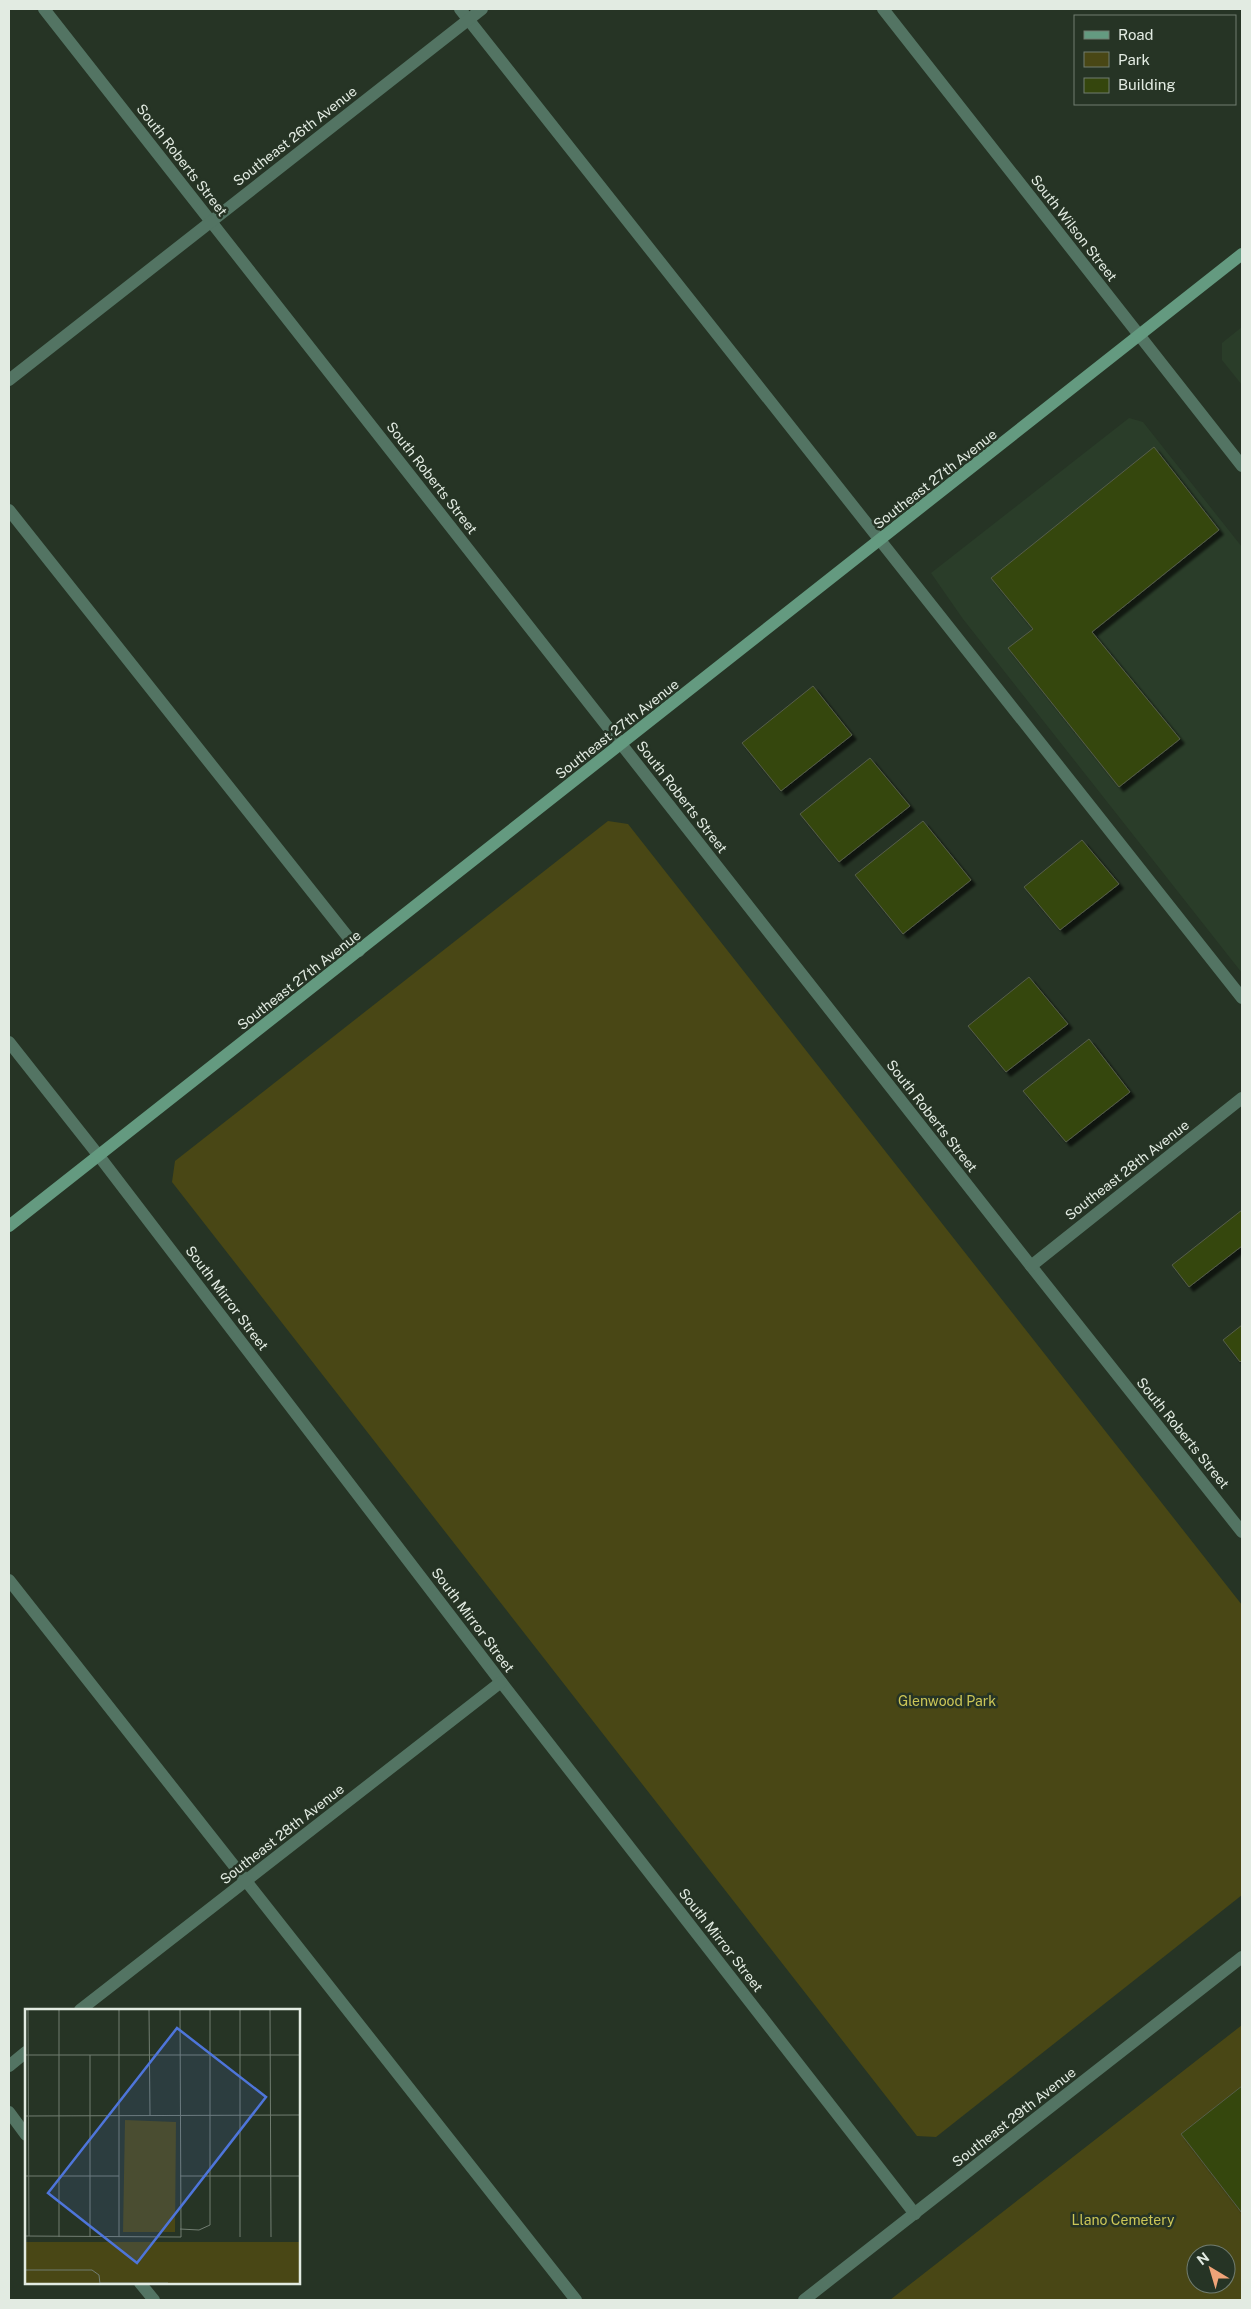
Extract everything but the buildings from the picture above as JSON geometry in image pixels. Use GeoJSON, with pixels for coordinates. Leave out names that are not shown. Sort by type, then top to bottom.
{"type":"FeatureCollection","features":[{"type":"Feature","properties":{"kind":"main road","name":"Southeast 27th Avenue"},"geometry":{"type":"LineString","coordinates":[[9,1226],[1242,254]]}},
{"type":"Feature","properties":{"kind":"street","name":"South Roberts Street"},"geometry":{"type":"LineString","coordinates":[[44,9],[1242,1532]]}},
{"type":"Feature","properties":{"kind":"street"},"geometry":{"type":"LineString","coordinates":[[460,9],[1242,998]]}},
{"type":"Feature","properties":{"kind":"street","name":"Southeast 26th Avenue"},"geometry":{"type":"LineString","coordinates":[[9,380],[482,9]]}},
{"type":"Feature","properties":{"kind":"street","name":"South Wilson Street"},"geometry":{"type":"LineString","coordinates":[[883,9],[1242,466]]}},
{"type":"Feature","properties":{"kind":"street"},"geometry":{"type":"LineString","coordinates":[[9,510],[359,951]]}},
{"type":"Feature","properties":{"kind":"street","name":"South Mirror Street"},"geometry":{"type":"LineString","coordinates":[[9,1042],[99,1156],[501,1682],[916,2214]]}},
{"type":"Feature","properties":{"kind":"street","name":"Southeast 28th Avenue"},"geometry":{"type":"LineString","coordinates":[[1031,1266],[1242,1098]]}},
{"type":"Feature","properties":{"kind":"street"},"geometry":{"type":"LineString","coordinates":[[9,1580],[576,2300]]}},
{"type":"Feature","properties":{"kind":"street","name":"Southeast 28th Avenue"},"geometry":{"type":"LineString","coordinates":[[81,2009],[501,1682]]}},
{"type":"Feature","properties":{"kind":"street","name":"Southeast 29th Avenue"},"geometry":{"type":"LineString","coordinates":[[804,2300],[916,2214],[1242,1956]]}},
{"type":"Feature","properties":{"kind":"street"},"geometry":{"type":"LineString","coordinates":[[9,2066],[25,2053]]}},
{"type":"Feature","properties":{"kind":"street"},"geometry":{"type":"LineString","coordinates":[[9,2112],[25,2134]]}},
{"type":"Feature","properties":{"kind":"street"},"geometry":{"type":"LineString","coordinates":[[141,2284],[154,2300]]}},
{"type":"Feature","properties":{"kind":"shaded area"},"geometry":{"type":"Polygon","coordinates":[[[1242,327],[1242,385],[1222,360],[1222,343],[1242,327]]]}},
{"type":"Feature","properties":{"kind":"shaded area"},"geometry":{"type":"Polygon","coordinates":[[[1129,418],[1143,422],[1242,547],[1242,973],[963,619],[931,573],[1129,418]]]}},
{"type":"Feature","properties":{"kind":"green space","name":"Glenwood Park"},"geometry":{"type":"Polygon","coordinates":[[[608,821],[628,824],[1242,1605],[1242,1895],[936,2137],[917,2136],[172,1182],[175,1161],[608,821]]]}},
{"type":"Feature","properties":{"kind":"green space","name":"Llano Cemetery"},"geometry":{"type":"Polygon","coordinates":[[[1242,2025],[1242,2300],[890,2300],[1242,2025]]]}}]}
